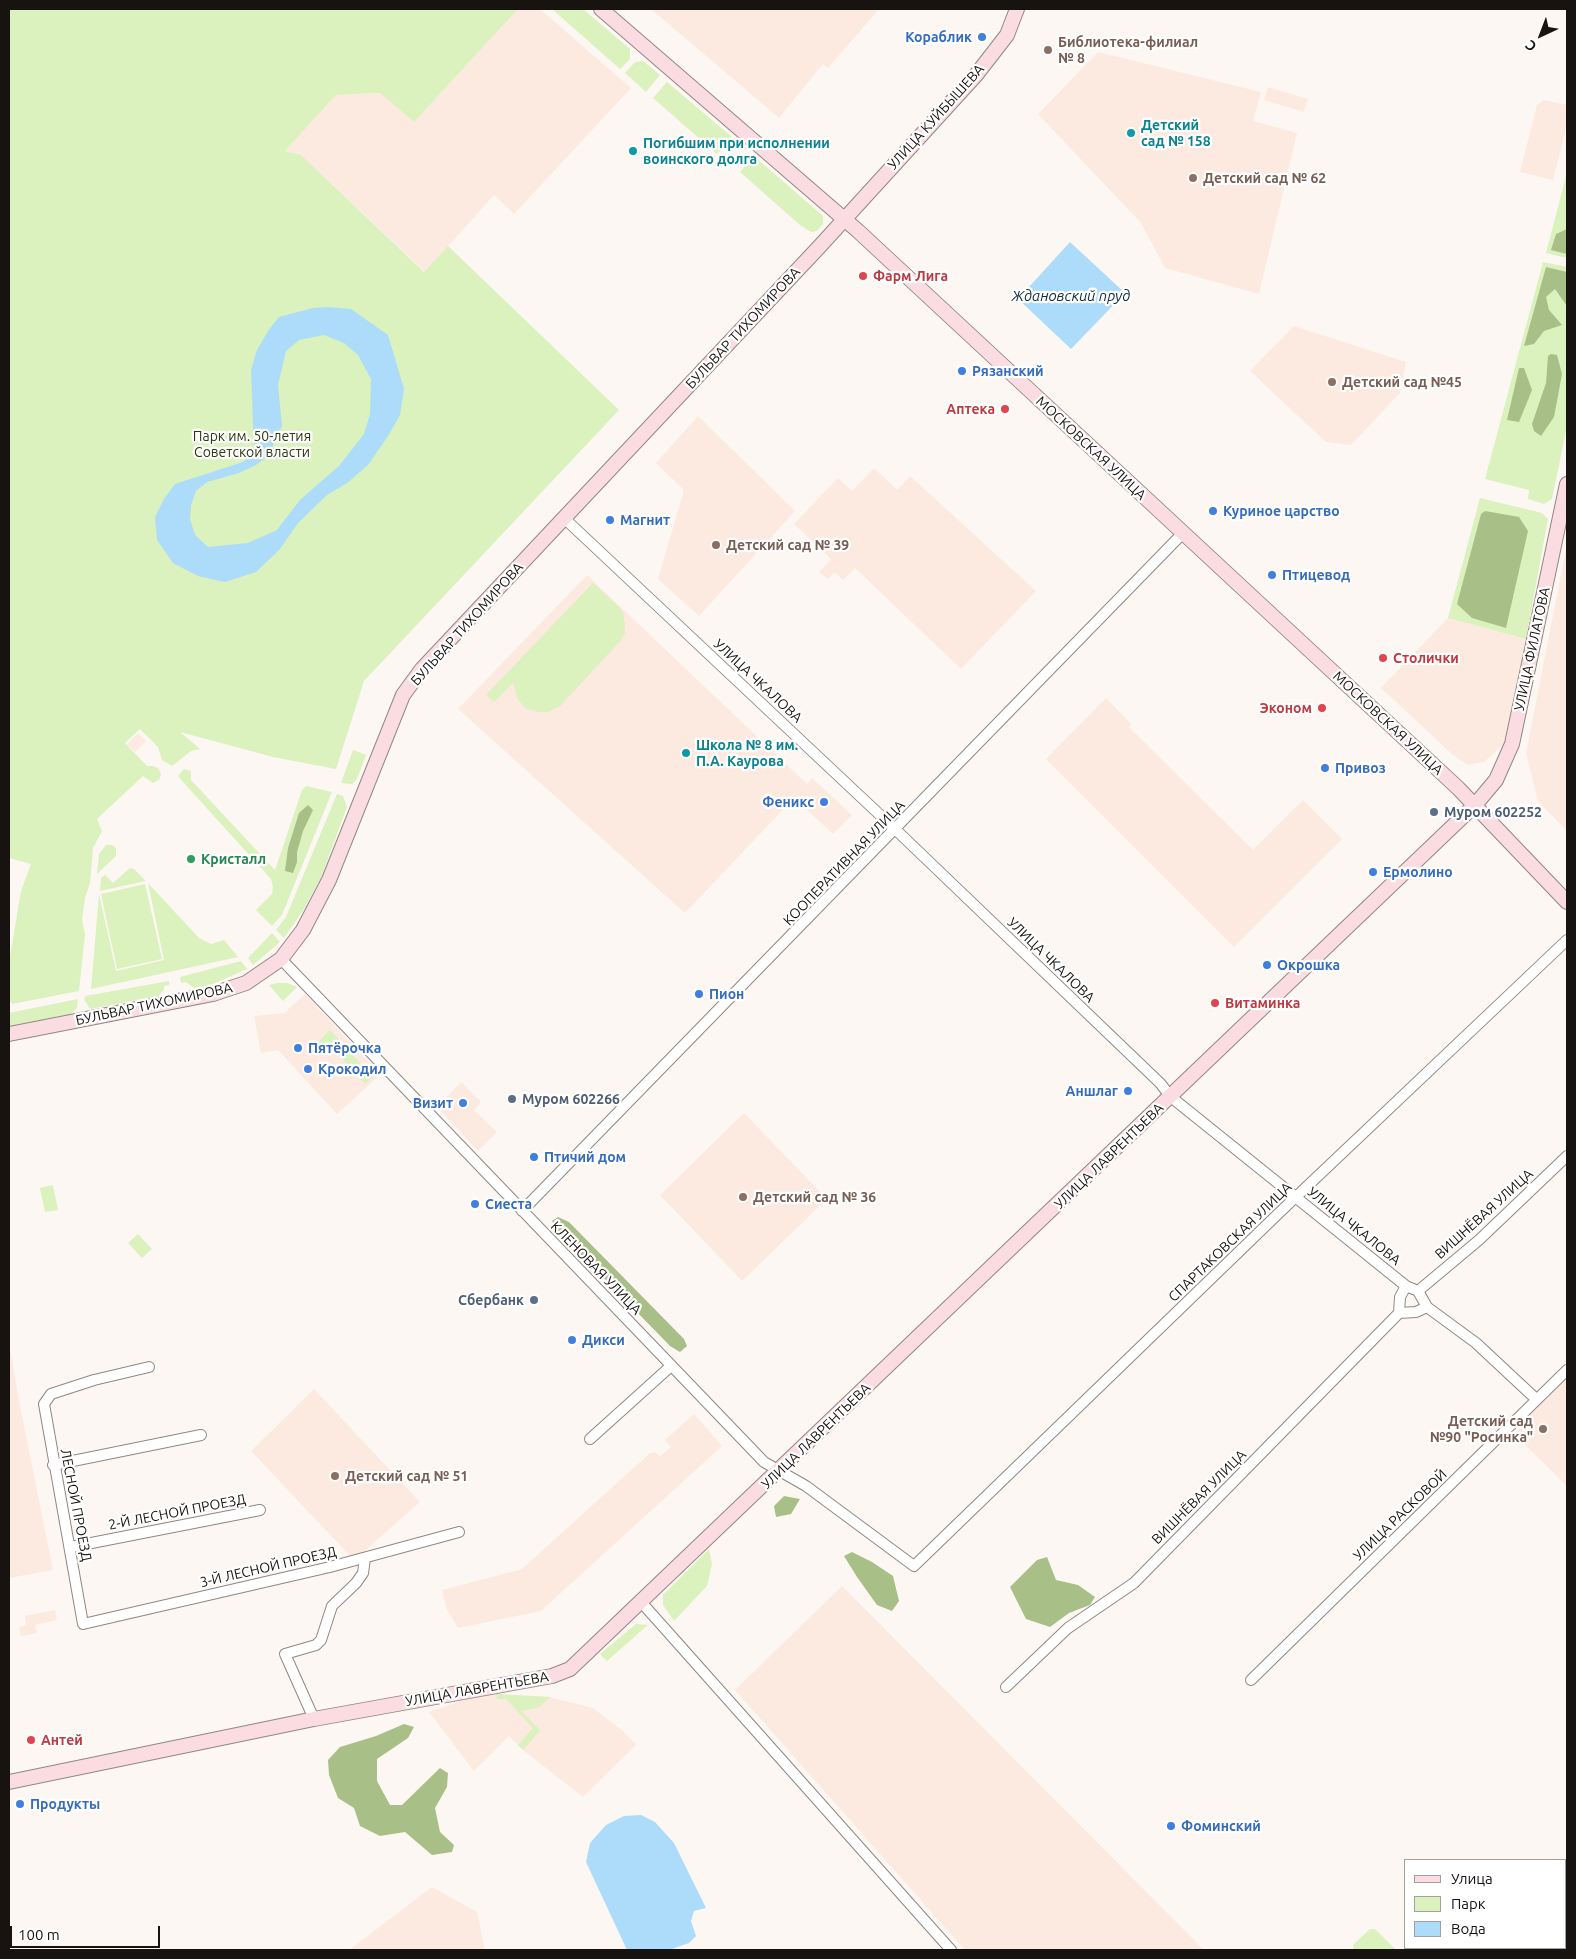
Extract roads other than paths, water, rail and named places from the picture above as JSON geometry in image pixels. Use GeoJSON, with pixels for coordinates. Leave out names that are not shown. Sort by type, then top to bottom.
{"type":"FeatureCollection","features":[{"type":"Feature","properties":{"kind":"street","name":"МОСКОВСКАЯ УЛИЦА"},"geometry":{"type":"LineString","coordinates":[[601,9],[844,218],[1475,805],[1567,902]]}},
{"type":"Feature","properties":{"kind":"street","name":"УЛИЦА КУЙБЫШЕВА"},"geometry":{"type":"LineString","coordinates":[[844,218],[976,75],[1007,35],[1017,9]]}},
{"type":"Feature","properties":{"kind":"street","name":"БУЛЬВАР ТИХОМИРОВА"},"geometry":{"type":"LineString","coordinates":[[9,1034],[213,994],[246,983],[282,959],[302,930],[329,880],[403,695],[422,669],[844,218]]}},
{"type":"Feature","properties":{"kind":"street","name":"УЛИЦА ФИЛАТОВА"},"geometry":{"type":"LineString","coordinates":[[1475,805],[1496,780],[1505,764],[1512,744],[1567,484]]}},
{"type":"Feature","properties":{"kind":"street","name":"УЛИЦА ЧКАЛОВА"},"geometry":{"type":"LineString","coordinates":[[564,518],[896,830],[1153,1076],[1171,1097],[1406,1286],[1418,1290]]}},
{"type":"Feature","properties":{"kind":"street","name":"КООПЕРАТИВНАЯ УЛИЦА"},"geometry":{"type":"LineString","coordinates":[[522,1211],[896,830],[1183,533]]}},
{"type":"Feature","properties":{"kind":"street","name":"УЛИЦА ЛАВРЕНТЬЕВА"},"geometry":{"type":"LineString","coordinates":[[9,1782],[314,1719],[552,1676],[570,1669],[642,1603],[1475,805]]}},
{"type":"Feature","properties":{"kind":"street","name":"СПАРТАКОВСКАЯ УЛИЦА"},"geometry":{"type":"LineString","coordinates":[[914,1566],[1567,940]]}},
{"type":"Feature","properties":{"kind":"street","name":"КЛЕНОВАЯ УЛИЦА"},"geometry":{"type":"LineString","coordinates":[[282,959],[764,1462],[806,1486],[914,1566]]}},
{"type":"Feature","properties":{"kind":"street","name":"ВИШНЁВАЯ УЛИЦА"},"geometry":{"type":"LineString","coordinates":[[1418,1290],[1479,1240],[1567,1156]]}},
{"type":"Feature","properties":{"kind":"street"},"geometry":{"type":"LineString","coordinates":[[1406,1286],[1400,1297],[1399,1313],[1416,1312],[1427,1307]]}},
{"type":"Feature","properties":{"kind":"street"},"geometry":{"type":"LineString","coordinates":[[1418,1290],[1427,1307],[1476,1343],[1536,1399]]}},
{"type":"Feature","properties":{"kind":"street","name":"ВИШНЁВАЯ УЛИЦА"},"geometry":{"type":"LineString","coordinates":[[1006,1687],[1068,1628],[1134,1583],[1399,1313]]}},
{"type":"Feature","properties":{"kind":"street"},"geometry":{"type":"LineString","coordinates":[[590,1439],[671,1366]]}},
{"type":"Feature","properties":{"kind":"street","name":"ЛЕСНОЙ ПРОЕЗД"},"geometry":{"type":"LineString","coordinates":[[83,1624],[71,1547],[44,1404],[51,1394],[94,1380],[149,1367]]}},
{"type":"Feature","properties":{"kind":"street","name":"УЛИЦА РАСКОВОЙ"},"geometry":{"type":"LineString","coordinates":[[1251,1680],[1567,1370]]}},
{"type":"Feature","properties":{"kind":"street"},"geometry":{"type":"LineString","coordinates":[[54,1465],[201,1435]]}},
{"type":"Feature","properties":{"kind":"street","name":"2-Й ЛЕСНОЙ ПРОЕЗД"},"geometry":{"type":"LineString","coordinates":[[71,1547],[260,1510]]}},
{"type":"Feature","properties":{"kind":"street","name":"3-Й ЛЕСНОЙ ПРОЕЗД"},"geometry":{"type":"LineString","coordinates":[[83,1624],[365,1558],[459,1532]]}},
{"type":"Feature","properties":{"kind":"street"},"geometry":{"type":"LineString","coordinates":[[314,1719],[285,1654],[316,1646],[321,1640],[332,1606],[363,1573],[365,1558]]}},
{"type":"Feature","properties":{"kind":"street"},"geometry":{"type":"LineString","coordinates":[[642,1603],[951,1950]]}},
{"type":"Feature","properties":{"kind":"water","name":"Ждановский пруд"},"geometry":{"type":"Polygon","coordinates":[[[1070,242],[1125,293],[1071,349],[1018,299],[1070,242]]]}},
{"type":"Feature","properties":{"kind":"water"},"geometry":{"type":"Polygon","coordinates":[[[313,308],[351,309],[388,335],[404,389],[400,415],[368,465],[347,483],[327,495],[298,523],[280,549],[256,572],[225,582],[198,576],[173,563],[157,540],[155,517],[164,499],[175,484],[243,462],[254,451],[251,370],[257,350],[279,317],[313,308]],[[324,335],[299,340],[286,351],[278,385],[282,426],[269,455],[256,465],[239,473],[207,482],[196,491],[191,505],[190,519],[195,535],[208,547],[248,543],[277,530],[300,500],[339,466],[364,434],[370,414],[371,379],[358,355],[344,343],[324,335]]]}},
{"type":"Feature","properties":{"kind":"water"},"geometry":{"type":"Polygon","coordinates":[[[641,1815],[655,1822],[674,1843],[706,1908],[694,1911],[691,1921],[696,1936],[689,1943],[669,1950],[627,1950],[586,1862],[590,1843],[606,1825],[624,1816],[641,1815]]]}},
{"type":"Feature","properties":{"kind":"place","name":"Кораблик"},"geometry":{"type":"Point","coordinates":[982,37]}},
{"type":"Feature","properties":{"kind":"place","name":"Библиотека-филиал № 8"},"geometry":{"type":"Point","coordinates":[1048,50]}},
{"type":"Feature","properties":{"kind":"place","name":"Детский сад № 158"},"geometry":{"type":"Point","coordinates":[1131,133]}},
{"type":"Feature","properties":{"kind":"place","name":"Погибшим при исполнении воинского долга"},"geometry":{"type":"Point","coordinates":[633,151]}},
{"type":"Feature","properties":{"kind":"place","name":"Детский сад № 62"},"geometry":{"type":"Point","coordinates":[1193,178]}},
{"type":"Feature","properties":{"kind":"place","name":"Фарм Лига"},"geometry":{"type":"Point","coordinates":[863,276]}},
{"type":"Feature","properties":{"kind":"place","name":"Рязанский"},"geometry":{"type":"Point","coordinates":[962,371]}},
{"type":"Feature","properties":{"kind":"place","name":"Детский сад №45"},"geometry":{"type":"Point","coordinates":[1332,382]}},
{"type":"Feature","properties":{"kind":"place","name":"Аптека"},"geometry":{"type":"Point","coordinates":[1005,409]}},
{"type":"Feature","properties":{"kind":"place","name":"Куриное царство"},"geometry":{"type":"Point","coordinates":[1213,511]}},
{"type":"Feature","properties":{"kind":"place","name":"Магнит"},"geometry":{"type":"Point","coordinates":[610,520]}},
{"type":"Feature","properties":{"kind":"place","name":"Детский сад № 39"},"geometry":{"type":"Point","coordinates":[716,545]}},
{"type":"Feature","properties":{"kind":"place","name":"Птицевод"},"geometry":{"type":"Point","coordinates":[1272,575]}},
{"type":"Feature","properties":{"kind":"place","name":"Столички"},"geometry":{"type":"Point","coordinates":[1383,658]}},
{"type":"Feature","properties":{"kind":"place","name":"Эконом"},"geometry":{"type":"Point","coordinates":[1322,708]}},
{"type":"Feature","properties":{"kind":"place","name":"Школа № 8 им. П.А. Каурова"},"geometry":{"type":"Point","coordinates":[686,753]}},
{"type":"Feature","properties":{"kind":"place","name":"Привоз"},"geometry":{"type":"Point","coordinates":[1325,768]}},
{"type":"Feature","properties":{"kind":"place","name":"Феникс"},"geometry":{"type":"Point","coordinates":[824,802]}},
{"type":"Feature","properties":{"kind":"place","name":"Муром 602252"},"geometry":{"type":"Point","coordinates":[1434,812]}},
{"type":"Feature","properties":{"kind":"place","name":"Кристалл"},"geometry":{"type":"Point","coordinates":[191,859]}},
{"type":"Feature","properties":{"kind":"place","name":"Ермолино"},"geometry":{"type":"Point","coordinates":[1373,872]}},
{"type":"Feature","properties":{"kind":"place","name":"Окрошка"},"geometry":{"type":"Point","coordinates":[1267,965]}},
{"type":"Feature","properties":{"kind":"place","name":"Пион"},"geometry":{"type":"Point","coordinates":[699,994]}},
{"type":"Feature","properties":{"kind":"place","name":"Витаминка"},"geometry":{"type":"Point","coordinates":[1215,1003]}},
{"type":"Feature","properties":{"kind":"place","name":"Пятёрочка"},"geometry":{"type":"Point","coordinates":[298,1048]}},
{"type":"Feature","properties":{"kind":"place","name":"Крокодил"},"geometry":{"type":"Point","coordinates":[308,1069]}},
{"type":"Feature","properties":{"kind":"place","name":"Аншлаг"},"geometry":{"type":"Point","coordinates":[1128,1091]}},
{"type":"Feature","properties":{"kind":"place","name":"Муром 602266"},"geometry":{"type":"Point","coordinates":[512,1099]}},
{"type":"Feature","properties":{"kind":"place","name":"Визит"},"geometry":{"type":"Point","coordinates":[463,1103]}},
{"type":"Feature","properties":{"kind":"place","name":"Птичий дом"},"geometry":{"type":"Point","coordinates":[534,1157]}},
{"type":"Feature","properties":{"kind":"place","name":"Детский сад № 36"},"geometry":{"type":"Point","coordinates":[743,1197]}},
{"type":"Feature","properties":{"kind":"place","name":"Сиеста"},"geometry":{"type":"Point","coordinates":[475,1204]}},
{"type":"Feature","properties":{"kind":"place","name":"Сбербанк"},"geometry":{"type":"Point","coordinates":[534,1300]}},
{"type":"Feature","properties":{"kind":"place","name":"Дикси"},"geometry":{"type":"Point","coordinates":[572,1340]}},
{"type":"Feature","properties":{"kind":"place","name":"Детский сад №90 \"Росинка\""},"geometry":{"type":"Point","coordinates":[1543,1429]}},
{"type":"Feature","properties":{"kind":"place","name":"Детский сад № 51"},"geometry":{"type":"Point","coordinates":[335,1476]}},
{"type":"Feature","properties":{"kind":"place","name":"Антей"},"geometry":{"type":"Point","coordinates":[31,1740]}},
{"type":"Feature","properties":{"kind":"place","name":"Продукты"},"geometry":{"type":"Point","coordinates":[20,1804]}},
{"type":"Feature","properties":{"kind":"place","name":"Фоминский"},"geometry":{"type":"Point","coordinates":[1171,1826]}},
{"type":"Feature","properties":{"kind":"park label","name":"Парк им. 50-летия Советской власти"},"geometry":{"type":"Point","coordinates":[252,444]}}]}
